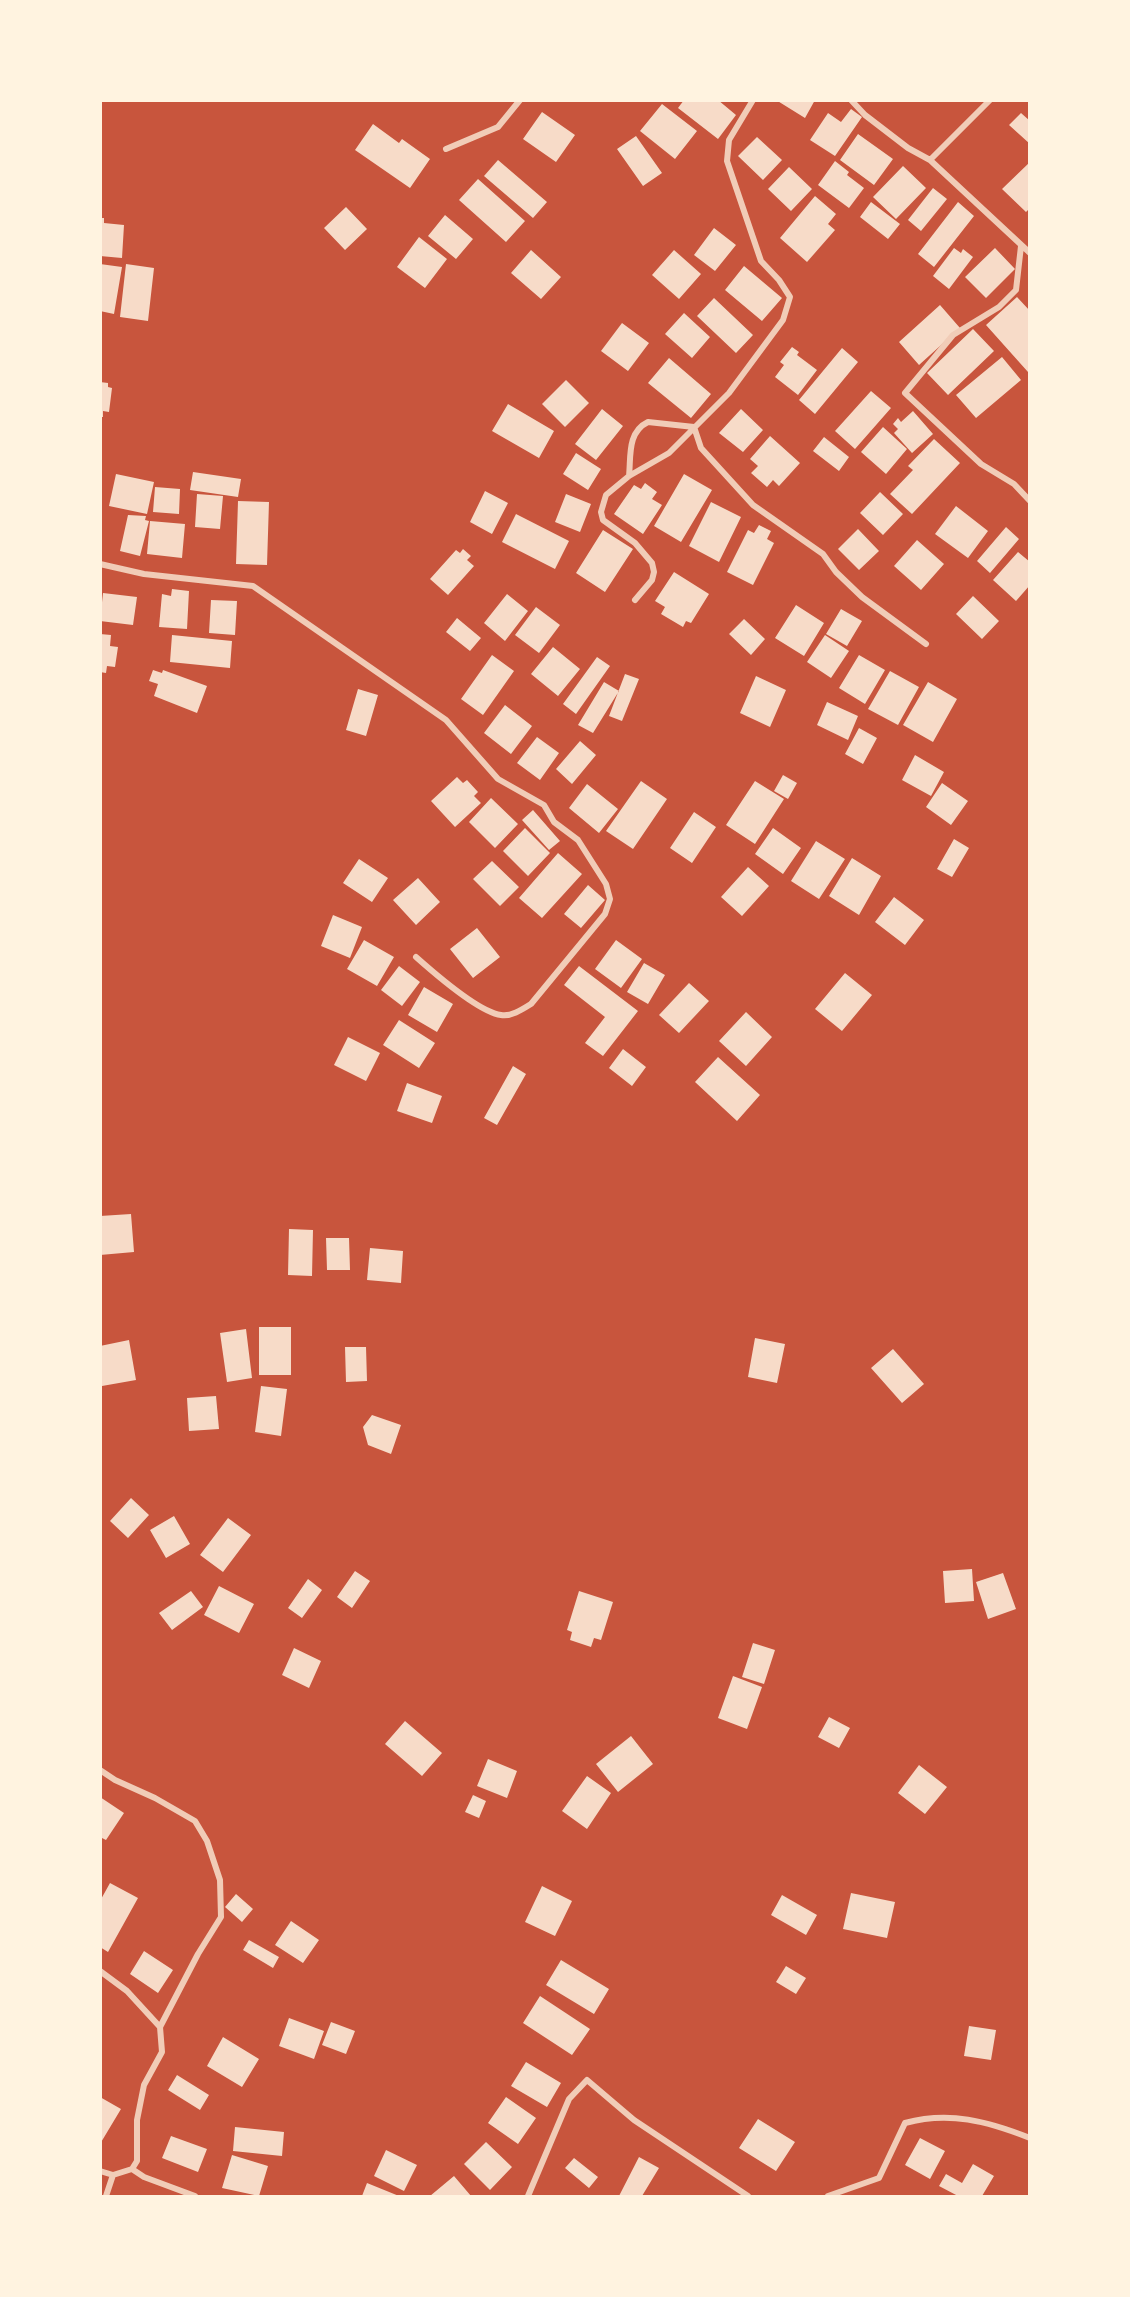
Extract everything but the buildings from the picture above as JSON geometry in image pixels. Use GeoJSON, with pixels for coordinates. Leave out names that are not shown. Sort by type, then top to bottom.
{"type":"FeatureCollection","features":[{"type":"Feature","properties":{"kind":"street"},"geometry":{"type":"LineString","coordinates":[[446,149],[498,127],[520,100]]}},
{"type":"Feature","properties":{"kind":"street"},"geometry":{"type":"LineString","coordinates":[[634,600],[651,580],[654,572],[652,563],[635,543],[603,520],[601,512],[606,495],[629,477],[669,453],[729,393],[783,320],[790,297],[762,261],[727,161],[729,140],[753,100]]}},
{"type":"Feature","properties":{"kind":"street"},"geometry":{"type":"LineString","coordinates":[[851,100],[865,115],[899,141],[930,160],[1029,253]]}},
{"type":"Feature","properties":{"kind":"street"},"geometry":{"type":"LineString","coordinates":[[930,160],[990,100]]}},
{"type":"Feature","properties":{"kind":"street"},"geometry":{"type":"LineString","coordinates":[[1021,246],[1016,290],[999,307],[953,335],[905,393],[981,464],[1014,484],[1029,501]]}},
{"type":"Feature","properties":{"kind":"street"},"geometry":{"type":"LineString","coordinates":[[629,477],[633,436],[641,425],[648,422],[694,427]]}},
{"type":"Feature","properties":{"kind":"street"},"geometry":{"type":"LineString","coordinates":[[694,427],[702,448],[753,505],[823,554],[836,572],[862,597],[926,644]]}},
{"type":"Feature","properties":{"kind":"street"},"geometry":{"type":"LineString","coordinates":[[100,564],[144,574],[253,586],[446,720],[498,779],[544,805],[554,822],[578,840],[606,884],[610,899],[605,914],[531,1004],[517,1012],[501,1016],[480,1006],[416,957]]}},
{"type":"Feature","properties":{"kind":"street"},"geometry":{"type":"LineString","coordinates":[[100,1770],[195,1821],[207,1841],[220,1880],[221,1917],[198,1954],[160,2027],[162,2052],[144,2085],[137,2120],[137,2161],[132,2169],[113,2175],[100,2171]]}},
{"type":"Feature","properties":{"kind":"street"},"geometry":{"type":"LineString","coordinates":[[100,1971],[127,1992],[160,2027]]}},
{"type":"Feature","properties":{"kind":"street"},"geometry":{"type":"LineString","coordinates":[[528,2196],[569,2099],[587,2080],[634,2120],[748,2196]]}},
{"type":"Feature","properties":{"kind":"street"},"geometry":{"type":"LineString","coordinates":[[828,2196],[879,2178],[904,2123],[928,2117],[968,2118],[1029,2138]]}},
{"type":"Feature","properties":{"kind":"street"},"geometry":{"type":"LineString","coordinates":[[132,2169],[144,2177],[195,2196]]}},
{"type":"Feature","properties":{"kind":"street"},"geometry":{"type":"LineString","coordinates":[[106,2196],[113,2175]]}}]}
